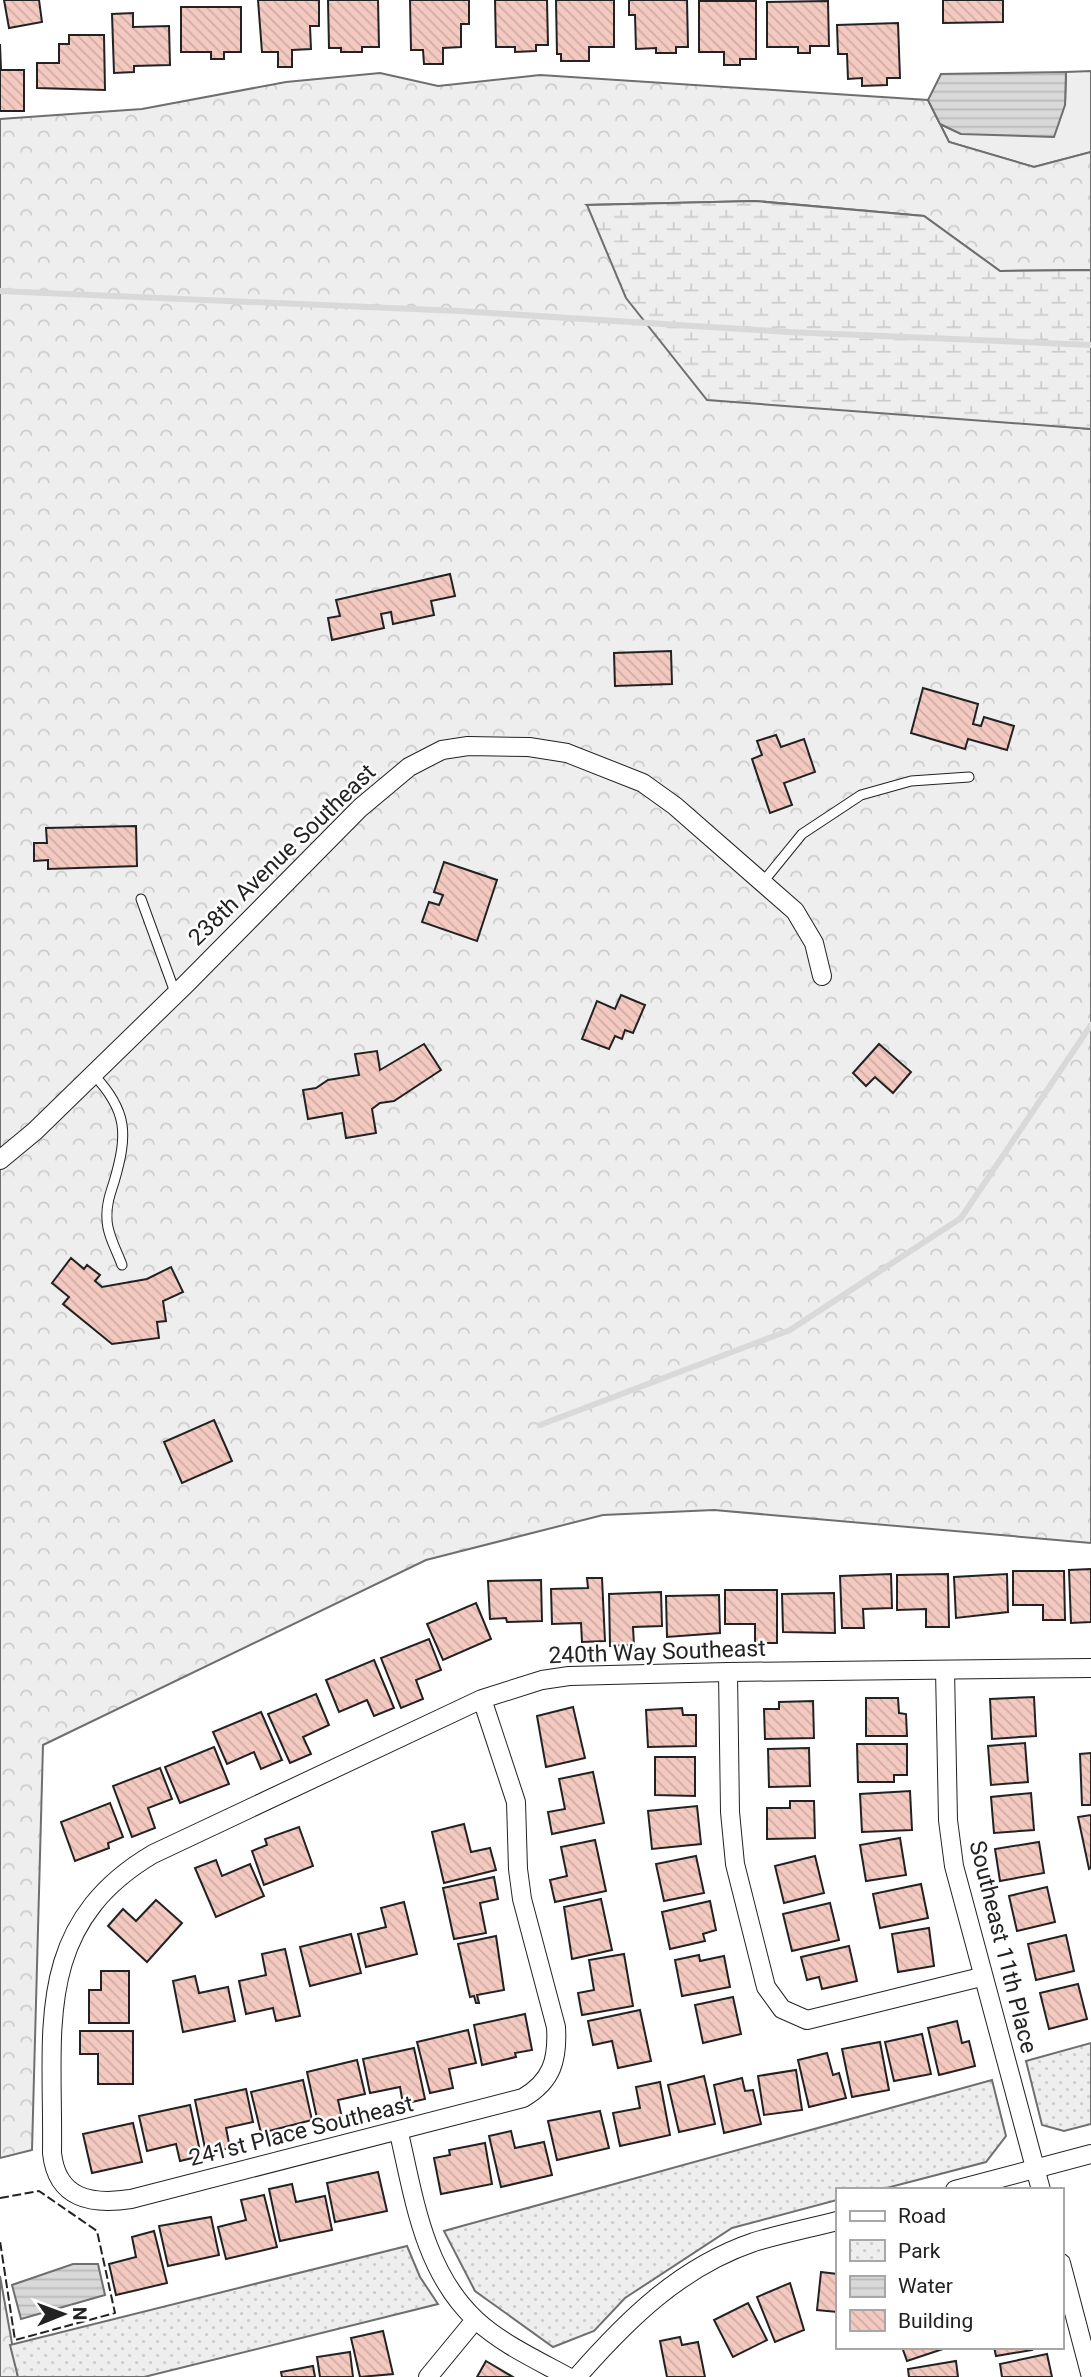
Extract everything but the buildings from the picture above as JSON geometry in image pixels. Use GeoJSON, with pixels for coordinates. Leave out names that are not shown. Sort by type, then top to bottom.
{"type":"FeatureCollection","features":[{"type":"Feature","properties":{"kind":"street","name":"238th Avenue Southeast"},"geometry":{"type":"LineString","coordinates":[[0,1160],[35,1131],[176,995],[360,808],[410,767],[442,750],[468,746],[529,747],[567,753],[643,783],[676,806],[795,911],[806,926],[822,976]]}},
{"type":"Feature","properties":{"kind":"street","name":"240th Way Southeast"},"geometry":{"type":"LineString","coordinates":[[54,2169],[54,1991],[61,1963],[81,1922],[113,1882],[153,1854],[482,1699],[541,1680],[569,1676],[728,1672],[1091,1668]]}},
{"type":"Feature","properties":{"kind":"street","name":"Southeast 11th Place"},"geometry":{"type":"LineString","coordinates":[[946,1670],[948,1820],[954,1866],[981,1977],[1040,2188]]}},
{"type":"Feature","properties":{"kind":"street"},"geometry":{"type":"LineString","coordinates":[[728,1672],[730,1812],[735,1864],[771,1998],[793,2016],[807,2020],[827,2018],[981,1977]]}},
{"type":"Feature","properties":{"kind":"street","name":"241st Place Southeast"},"geometry":{"type":"LineString","coordinates":[[54,2169],[62,2184],[75,2194],[93,2201],[111,2202],[399,2133],[523,2098],[537,2090],[555,2063],[556,2027],[519,1879],[516,1802],[482,1699]]}},
{"type":"Feature","properties":{"kind":"street"},"geometry":{"type":"LineString","coordinates":[[399,2133],[420,2227],[450,2289],[475,2320],[517,2349],[568,2377]]}},
{"type":"Feature","properties":{"kind":"street"},"geometry":{"type":"LineString","coordinates":[[963,2188],[1091,2154]]}},
{"type":"Feature","properties":{"kind":"street"},"geometry":{"type":"LineString","coordinates":[[577,2377],[650,2299],[690,2273],[753,2243],[836,2221]]}},
{"type":"Feature","properties":{"kind":"street"},"geometry":{"type":"LineString","coordinates":[[1063,2271],[1091,2377]]}},
{"type":"Feature","properties":{"kind":"street"},"geometry":{"type":"LineString","coordinates":[[428,2377],[475,2320]]}},
{"type":"Feature","properties":{"kind":"lane"},"geometry":{"type":"LineString","coordinates":[[763,882],[802,834],[861,795],[911,781],[946,781],[969,777]]}},
{"type":"Feature","properties":{"kind":"lane"},"geometry":{"type":"LineString","coordinates":[[141,898],[176,995]]}},
{"type":"Feature","properties":{"kind":"lane"},"geometry":{"type":"LineString","coordinates":[[93,1074],[110,1092],[122,1119],[124,1148],[107,1206],[106,1222],[122,1265]]}},
{"type":"Feature","properties":{"kind":"green space"},"geometry":{"type":"Polygon","coordinates":[[[1091,71],[1091,152],[1034,167],[949,142],[940,124],[961,134],[1065,105],[1066,72],[1091,71]]]}},
{"type":"Feature","properties":{"kind":"green space"},"geometry":{"type":"Polygon","coordinates":[[[380,73],[438,86],[540,75],[928,100],[949,142],[1034,167],[1091,152],[1091,270],[1000,271],[924,216],[755,201],[587,205],[933,415],[1091,429],[1091,1543],[714,1510],[603,1515],[426,1560],[43,1745],[32,2150],[0,2158],[0,119],[142,109],[286,82],[380,73]]]}},
{"type":"Feature","properties":{"kind":"green space"},"geometry":{"type":"Polygon","coordinates":[[[755,201],[924,216],[1000,271],[1091,270],[1091,429],[707,400],[626,298],[587,205],[755,201]]]}},
{"type":"Feature","properties":{"kind":"green space"},"geometry":{"type":"Polygon","coordinates":[[[1091,2043],[1091,2124],[1064,2131],[1042,2125],[1026,2061],[1091,2043]]]}},
{"type":"Feature","properties":{"kind":"green space"},"geometry":{"type":"Polygon","coordinates":[[[992,2080],[1006,2136],[986,2162],[887,2188],[836,2188],[836,2200],[732,2228],[625,2298],[594,2331],[553,2347],[475,2291],[444,2231],[992,2080]]]}},
{"type":"Feature","properties":{"kind":"green space"},"geometry":{"type":"Polygon","coordinates":[[[407,2246],[420,2277],[438,2304],[144,2377],[18,2377],[10,2345],[407,2246]]]}},
{"type":"Feature","properties":{"kind":"green space"},"geometry":{"type":"Polygon","coordinates":[[[0,2276],[18,2377],[0,2377],[0,2276]]]}},
{"type":"Feature","properties":{"kind":"water"},"geometry":{"type":"Polygon","coordinates":[[[1066,72],[1065,105],[1054,137],[961,134],[940,124],[928,100],[941,74],[1066,72]]]}},
{"type":"Feature","properties":{"kind":"water"},"geometry":{"type":"Polygon","coordinates":[[[73,2264],[98,2264],[105,2295],[21,2319],[12,2285],[73,2264]]]}},
{"type":"Feature","properties":{"kind":"waterway"},"geometry":{"type":"LineString","coordinates":[[0,291],[459,311],[788,332],[1091,345]]}},
{"type":"Feature","properties":{"kind":"waterway"},"geometry":{"type":"LineString","coordinates":[[540,1425],[790,1330],[961,1218],[1091,1025]]}},
{"type":"Feature","properties":{"kind":"fence"},"geometry":{"type":"LineString","coordinates":[[0,2198],[39,2191],[97,2231],[115,2313],[15,2340],[0,2241]]}}]}
